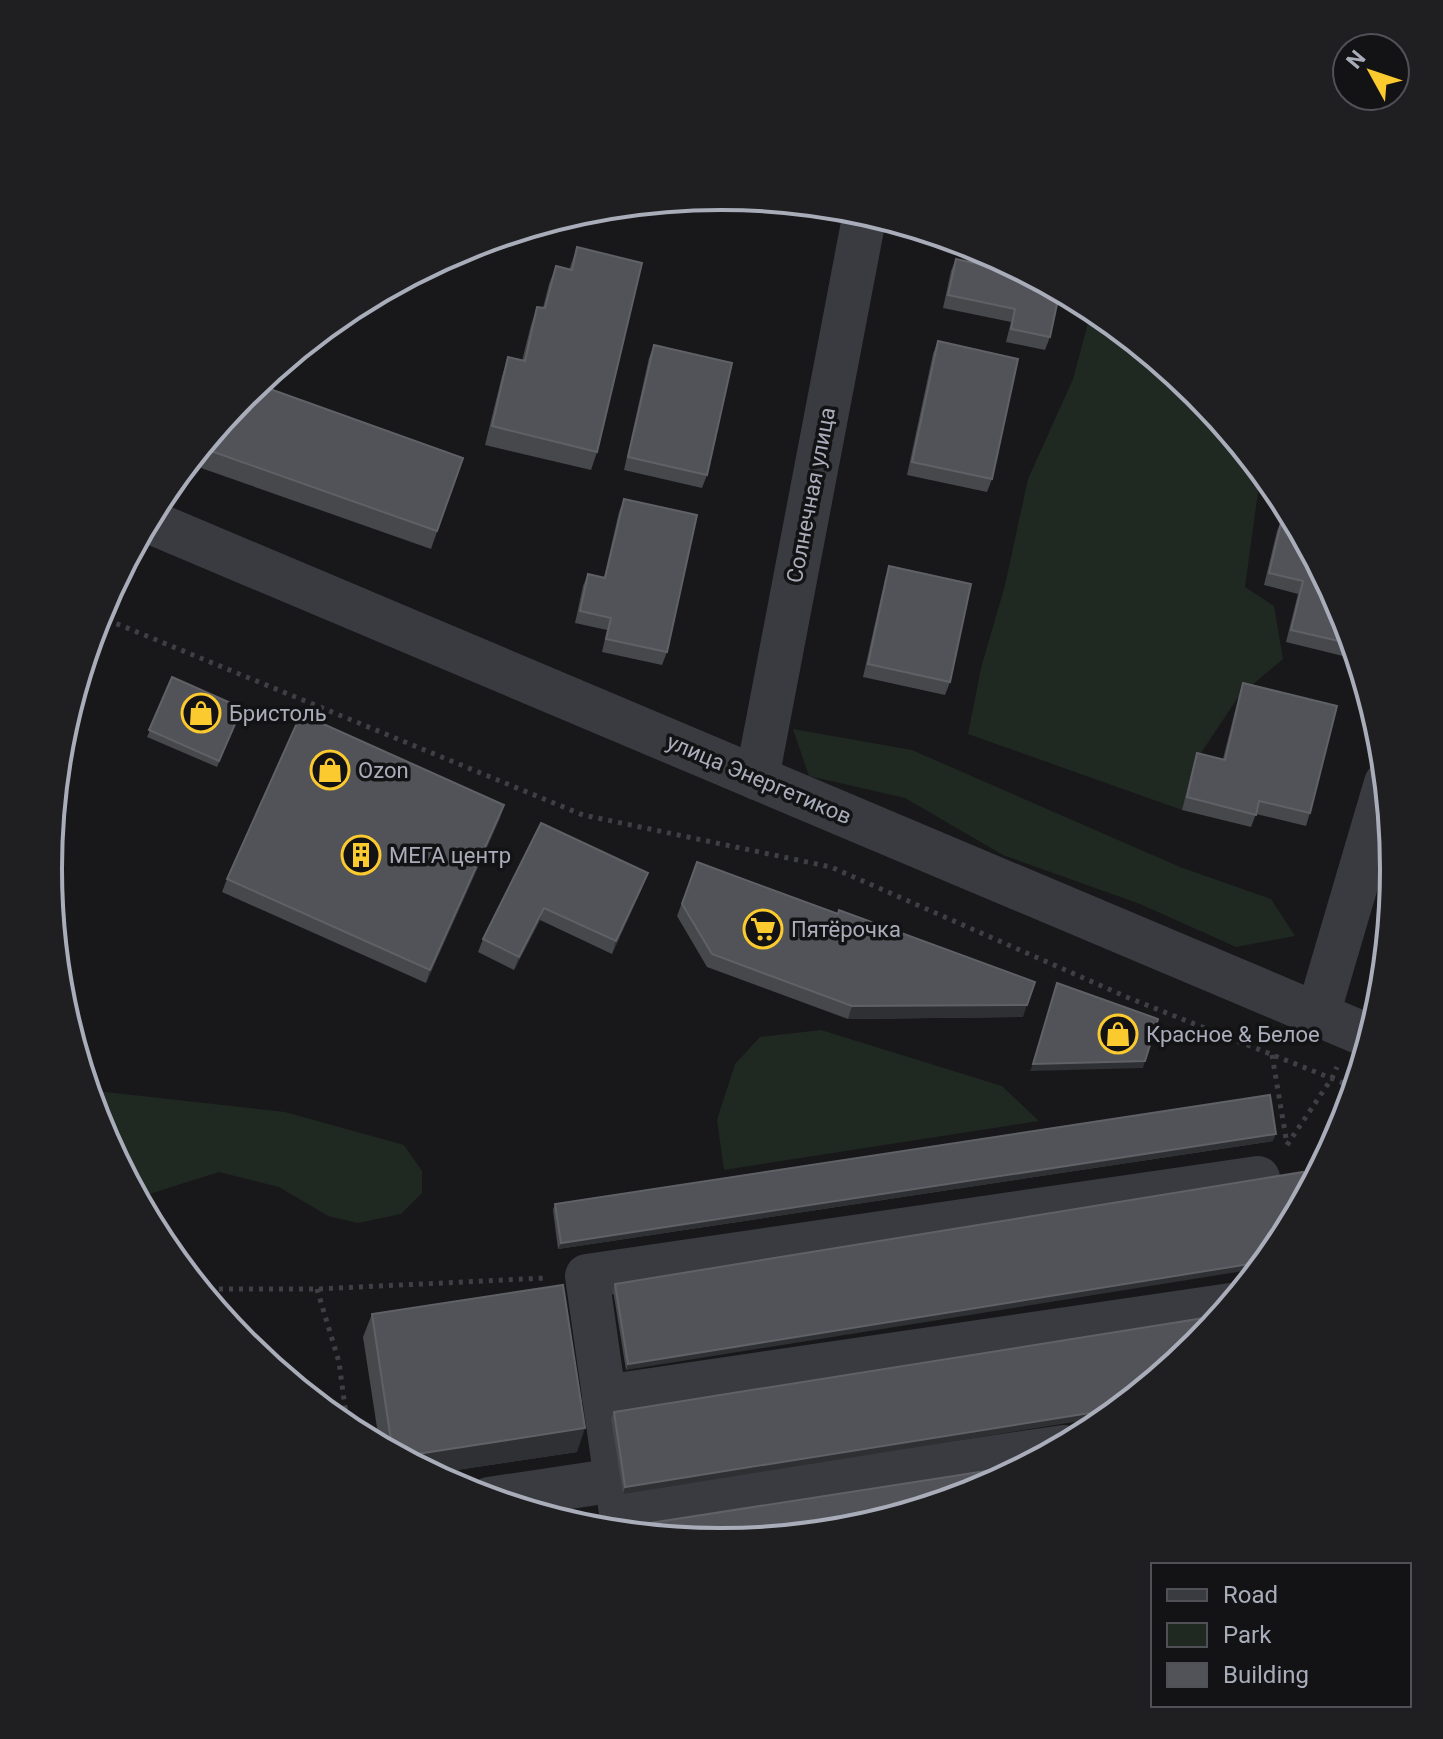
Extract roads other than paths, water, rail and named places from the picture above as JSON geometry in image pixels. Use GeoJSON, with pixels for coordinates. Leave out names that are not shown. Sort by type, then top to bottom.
{"type":"FeatureCollection","features":[{"type":"Feature","properties":{"kind":"street","name":"Солнечная улица"},"geometry":{"type":"LineString","coordinates":[[757,778],[863,226]]}},
{"type":"Feature","properties":{"kind":"street","name":"улица Энергетиков"},"geometry":{"type":"LineString","coordinates":[[159,526],[1361,1032]]}},
{"type":"Feature","properties":{"kind":"street"},"geometry":{"type":"LineString","coordinates":[[1318,1014],[1378,810]]}},
{"type":"Feature","properties":{"kind":"street"},"geometry":{"type":"LineString","coordinates":[[1030,1452],[621,1512],[587,1276],[1258,1178]]}},
{"type":"Feature","properties":{"kind":"street"},"geometry":{"type":"LineString","coordinates":[[604,1397],[1214,1308]]}},
{"type":"Feature","properties":{"kind":"street"},"geometry":{"type":"LineString","coordinates":[[514,1495],[616,1480]]}},
{"type":"Feature","properties":{"kind":"place","name":"Бристоль"},"geometry":{"type":"Point","coordinates":[201,713]}},
{"type":"Feature","properties":{"kind":"place","name":"Ozon"},"geometry":{"type":"Point","coordinates":[330,770]}},
{"type":"Feature","properties":{"kind":"place","name":"МЕГА центр"},"geometry":{"type":"Point","coordinates":[361,855]}},
{"type":"Feature","properties":{"kind":"place","name":"Пятёрочка"},"geometry":{"type":"Point","coordinates":[763,929]}},
{"type":"Feature","properties":{"kind":"place","name":"Красное & Белое"},"geometry":{"type":"Point","coordinates":[1118,1034]}}]}
